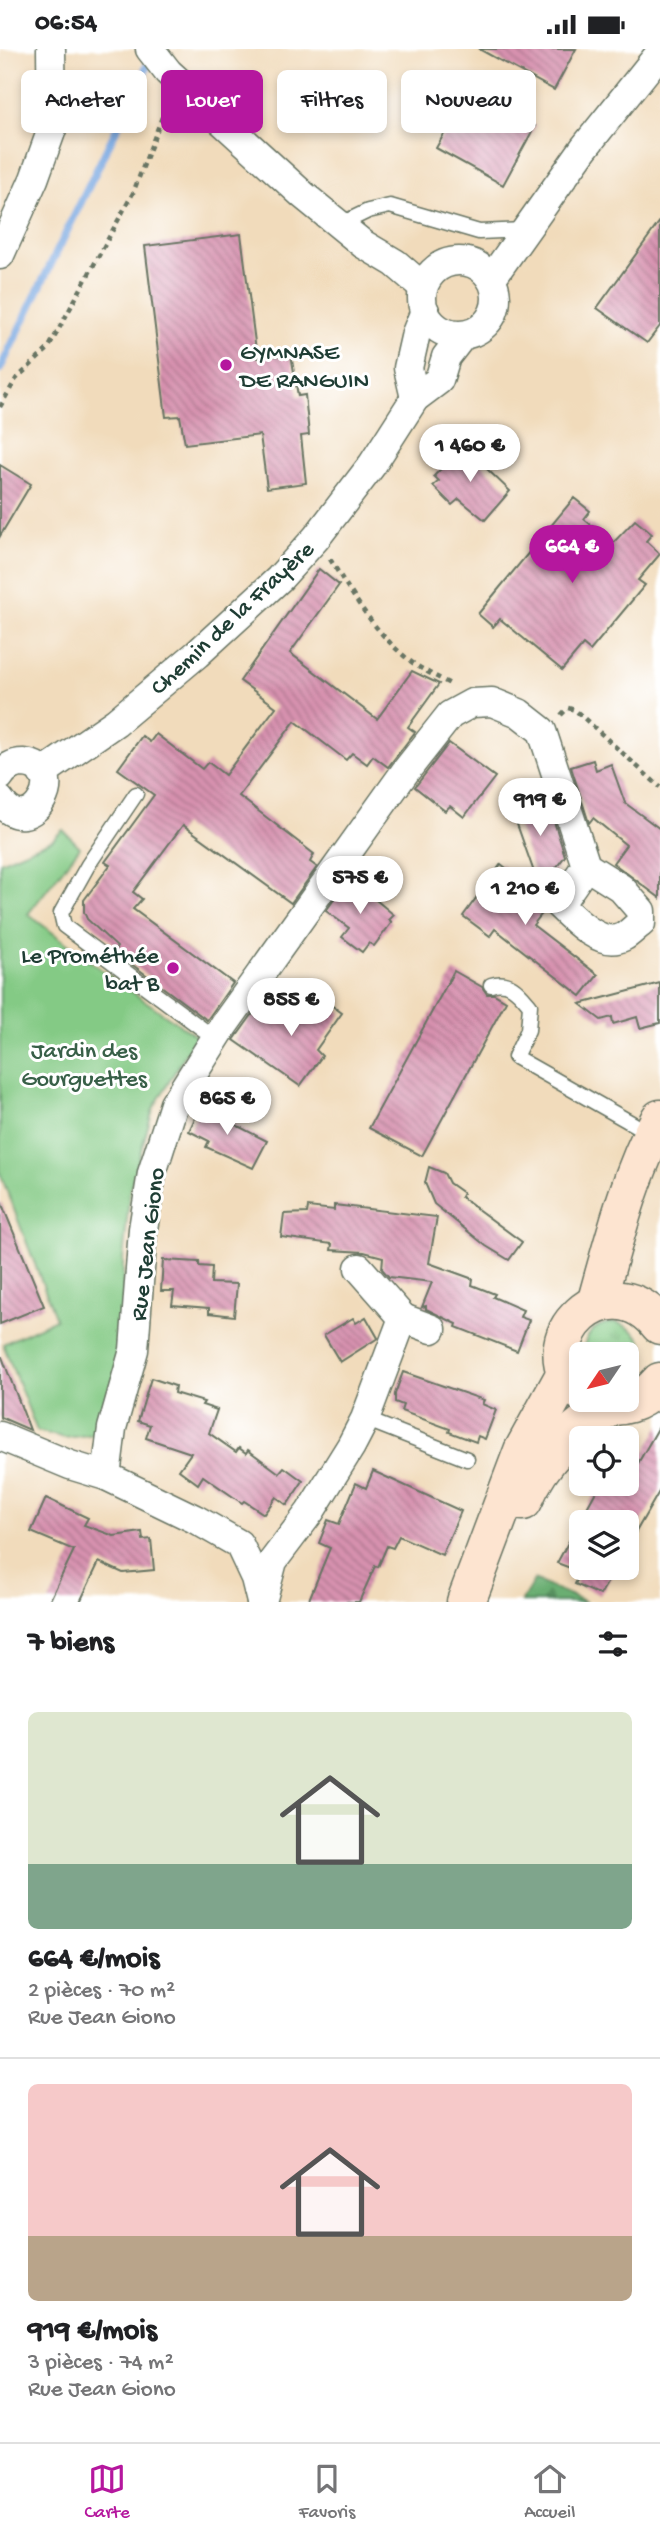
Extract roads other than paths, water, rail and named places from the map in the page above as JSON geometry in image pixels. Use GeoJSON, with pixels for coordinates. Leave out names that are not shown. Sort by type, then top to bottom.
{"type":"FeatureCollection","features":[{"type":"Feature","properties":{"kind":"main road"},"geometry":{"type":"LineString","coordinates":[[596,1304],[622,1207],[656,1127]]}},
{"type":"Feature","properties":{"kind":"main road"},"geometry":{"type":"LineString","coordinates":[[612,1251],[649,1315]]}},
{"type":"Feature","properties":{"kind":"main road"},"geometry":{"type":"LineString","coordinates":[[569,1366],[562,1356],[564,1340],[571,1324],[582,1312],[610,1300],[649,1315]]}},
{"type":"Feature","properties":{"kind":"main road"},"geometry":{"type":"LineString","coordinates":[[639,1400],[660,1381]]}},
{"type":"Feature","properties":{"kind":"main road"},"geometry":{"type":"LineString","coordinates":[[466,1602],[523,1451],[569,1410]]}},
{"type":"Feature","properties":{"kind":"main road"},"geometry":{"type":"LineString","coordinates":[[487,1602],[524,1497],[543,1465],[580,1426],[583,1412]]}},
{"type":"Feature","properties":{"kind":"street"},"geometry":{"type":"LineString","coordinates":[[0,255],[34,179],[52,129],[51,49]]}},
{"type":"Feature","properties":{"kind":"street"},"geometry":{"type":"LineString","coordinates":[[150,49],[168,72],[303,195],[363,244],[395,263],[424,299],[431,322],[440,329],[463,335],[482,326],[494,309],[496,299],[491,279],[475,264],[454,261],[435,269],[424,299],[408,368],[415,398]]}},
{"type":"Feature","properties":{"kind":"street"},"geometry":{"type":"LineString","coordinates":[[491,279],[584,148],[660,53]]}},
{"type":"Feature","properties":{"kind":"street","name":"Chemin de la Frayère"},"geometry":{"type":"LineString","coordinates":[[42,773],[116,722],[197,654],[279,579],[316,538],[378,457],[415,398],[439,380],[446,357],[463,335]]}},
{"type":"Feature","properties":{"kind":"street","name":"Rue Jean Giono"},"geometry":{"type":"LineString","coordinates":[[106,1476],[113,1428],[134,1350],[143,1229],[152,1173],[174,1104],[216,1039],[405,772],[450,715],[472,703],[492,702],[519,713],[542,730],[586,866]]}},
{"type":"Feature","properties":{"kind":"street"},"geometry":{"type":"LineString","coordinates":[[32,765],[46,780],[46,796],[36,809],[21,813],[7,808],[0,796],[10,766],[32,765]]}},
{"type":"Feature","properties":{"kind":"street"},"geometry":{"type":"LineString","coordinates":[[359,1268],[403,1318],[432,1329]]}},
{"type":"Feature","properties":{"kind":"street"},"geometry":{"type":"LineString","coordinates":[[262,1602],[273,1561],[310,1512],[365,1419],[403,1318]]}},
{"type":"Feature","properties":{"kind":"street"},"geometry":{"type":"LineString","coordinates":[[0,1436],[70,1465],[106,1476],[195,1519],[239,1544],[262,1602]]}},
{"type":"Feature","properties":{"kind":"lane"},"geometry":{"type":"LineString","coordinates":[[339,225],[368,211],[390,206],[479,232],[526,230]]}},
{"type":"Feature","properties":{"kind":"lane"},"geometry":{"type":"LineString","coordinates":[[136,794],[88,865],[61,913],[64,926],[216,1039]]}},
{"type":"Feature","properties":{"kind":"lane"},"geometry":{"type":"LineString","coordinates":[[491,985],[500,983],[514,987],[530,1005],[528,1030],[515,1057],[656,1127]]}},
{"type":"Feature","properties":{"kind":"lane"},"geometry":{"type":"LineString","coordinates":[[365,1419],[467,1459]]}},
{"type":"Feature","properties":{"kind":"waterway"},"geometry":{"type":"LineString","coordinates":[[0,369],[150,60]]}},
{"type":"Feature","properties":{"kind":"place","name":"GYMNASE DE RANGUIN"},"geometry":{"type":"Point","coordinates":[226,365]}},
{"type":"Feature","properties":{"kind":"place","name":"Le Prométhée bat B"},"geometry":{"type":"Point","coordinates":[173,968]}},
{"type":"Feature","properties":{"kind":"park label","name":"Jardin des Gourguettes"},"geometry":{"type":"Point","coordinates":[84,1063]}}]}
